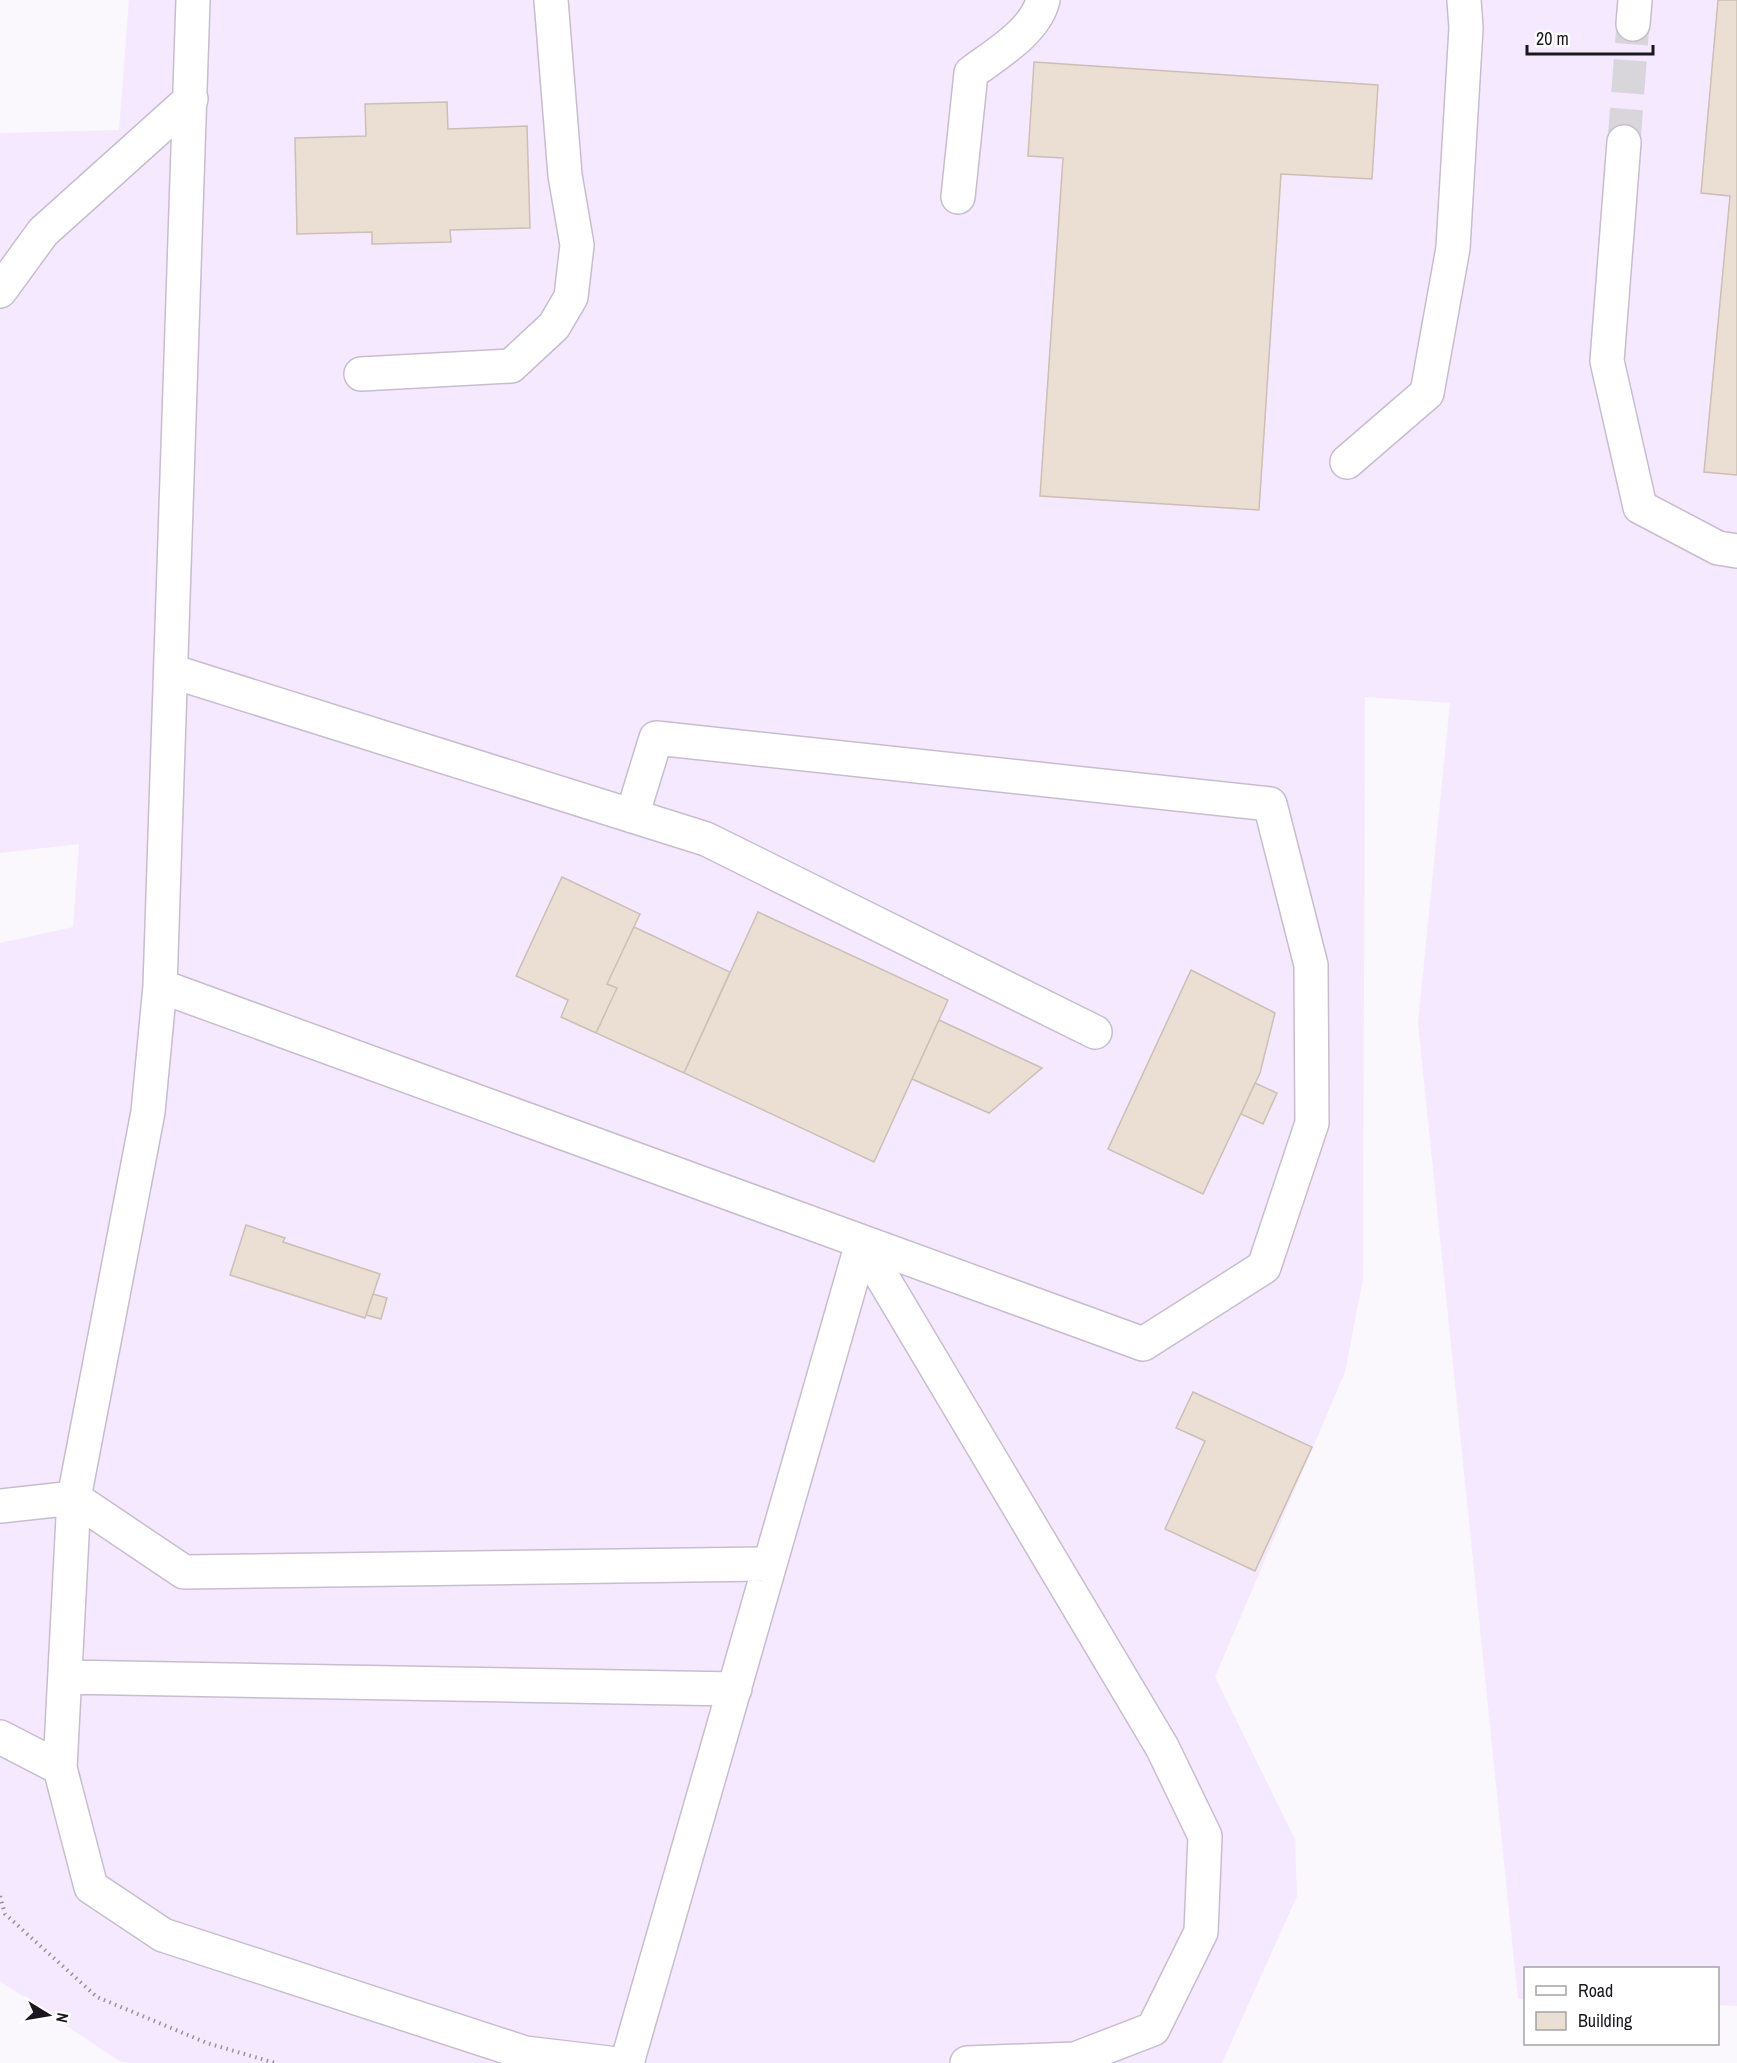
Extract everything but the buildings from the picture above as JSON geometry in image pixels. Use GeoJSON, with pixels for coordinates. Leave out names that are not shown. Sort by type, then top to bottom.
{"type":"FeatureCollection","features":[{"type":"Feature","properties":{"kind":"lane"},"geometry":{"type":"LineString","coordinates":[[193,0],[160,986],[148,1112],[74,1498],[60,1768],[91,1887],[163,1935],[525,2053],[609,2063]]}},
{"type":"Feature","properties":{"kind":"lane"},"geometry":{"type":"LineString","coordinates":[[361,374],[511,366],[554,326],[571,297],[577,245],[565,175],[551,0]]}},
{"type":"Feature","properties":{"kind":"lane"},"geometry":{"type":"LineString","coordinates":[[958,197],[970,73],[1014,40],[1040,14],[1043,0]]}},
{"type":"Feature","properties":{"kind":"lane"},"geometry":{"type":"LineString","coordinates":[[1347,462],[1426,393],[1453,248],[1466,28],[1464,0]]}},
{"type":"Feature","properties":{"kind":"lane"},"geometry":{"type":"LineString","coordinates":[[0,291],[43,232],[191,99]]}},
{"type":"Feature","properties":{"kind":"lane"},"geometry":{"type":"LineString","coordinates":[[1624,142],[1607,361],[1640,507],[1719,548],[1737,551]]}},
{"type":"Feature","properties":{"kind":"lane"},"geometry":{"type":"LineString","coordinates":[[171,671],[706,839],[1095,1032]]}},
{"type":"Feature","properties":{"kind":"lane"},"geometry":{"type":"LineString","coordinates":[[160,986],[1143,1344],[1264,1267],[1312,1124],[1311,965],[1270,804],[656,738],[632,816]]}},
{"type":"Feature","properties":{"kind":"lane"},"geometry":{"type":"LineString","coordinates":[[627,2063],[862,1243]]}},
{"type":"Feature","properties":{"kind":"lane"},"geometry":{"type":"LineString","coordinates":[[862,1243],[1162,1747],[1205,1836],[1201,1932],[1153,2029],[1075,2059],[967,2063]]}},
{"type":"Feature","properties":{"kind":"lane"},"geometry":{"type":"LineString","coordinates":[[0,1506],[74,1498],[184,1572],[770,1564]]}},
{"type":"Feature","properties":{"kind":"lane"},"geometry":{"type":"LineString","coordinates":[[65,1677],[735,1689]]}},
{"type":"Feature","properties":{"kind":"lane"},"geometry":{"type":"LineString","coordinates":[[0,1737],[60,1768]]}},
{"type":"Feature","properties":{"kind":"path"},"geometry":{"type":"LineString","coordinates":[[0,1896],[5,1914],[97,1997],[207,2043],[275,2063]]}},
{"type":"Feature","properties":{"kind":"shaded area"},"geometry":{"type":"Polygon","coordinates":[[[129,0],[1737,0],[1737,2006],[1719,2005],[1719,1967],[1524,1967],[1524,1999],[1518,1999],[1418,1023],[1450,703],[1365,697],[1363,1279],[1345,1372],[1215,1677],[1295,1839],[1297,1896],[1222,2063],[130,2063],[119,2061],[0,1981],[0,943],[73,927],[79,844],[0,853],[0,133],[119,130],[129,0]]]}},
{"type":"Feature","properties":{"kind":"tunnel"},"geometry":{"type":"LineString","coordinates":[[1624,142],[1633,24]]}}]}
